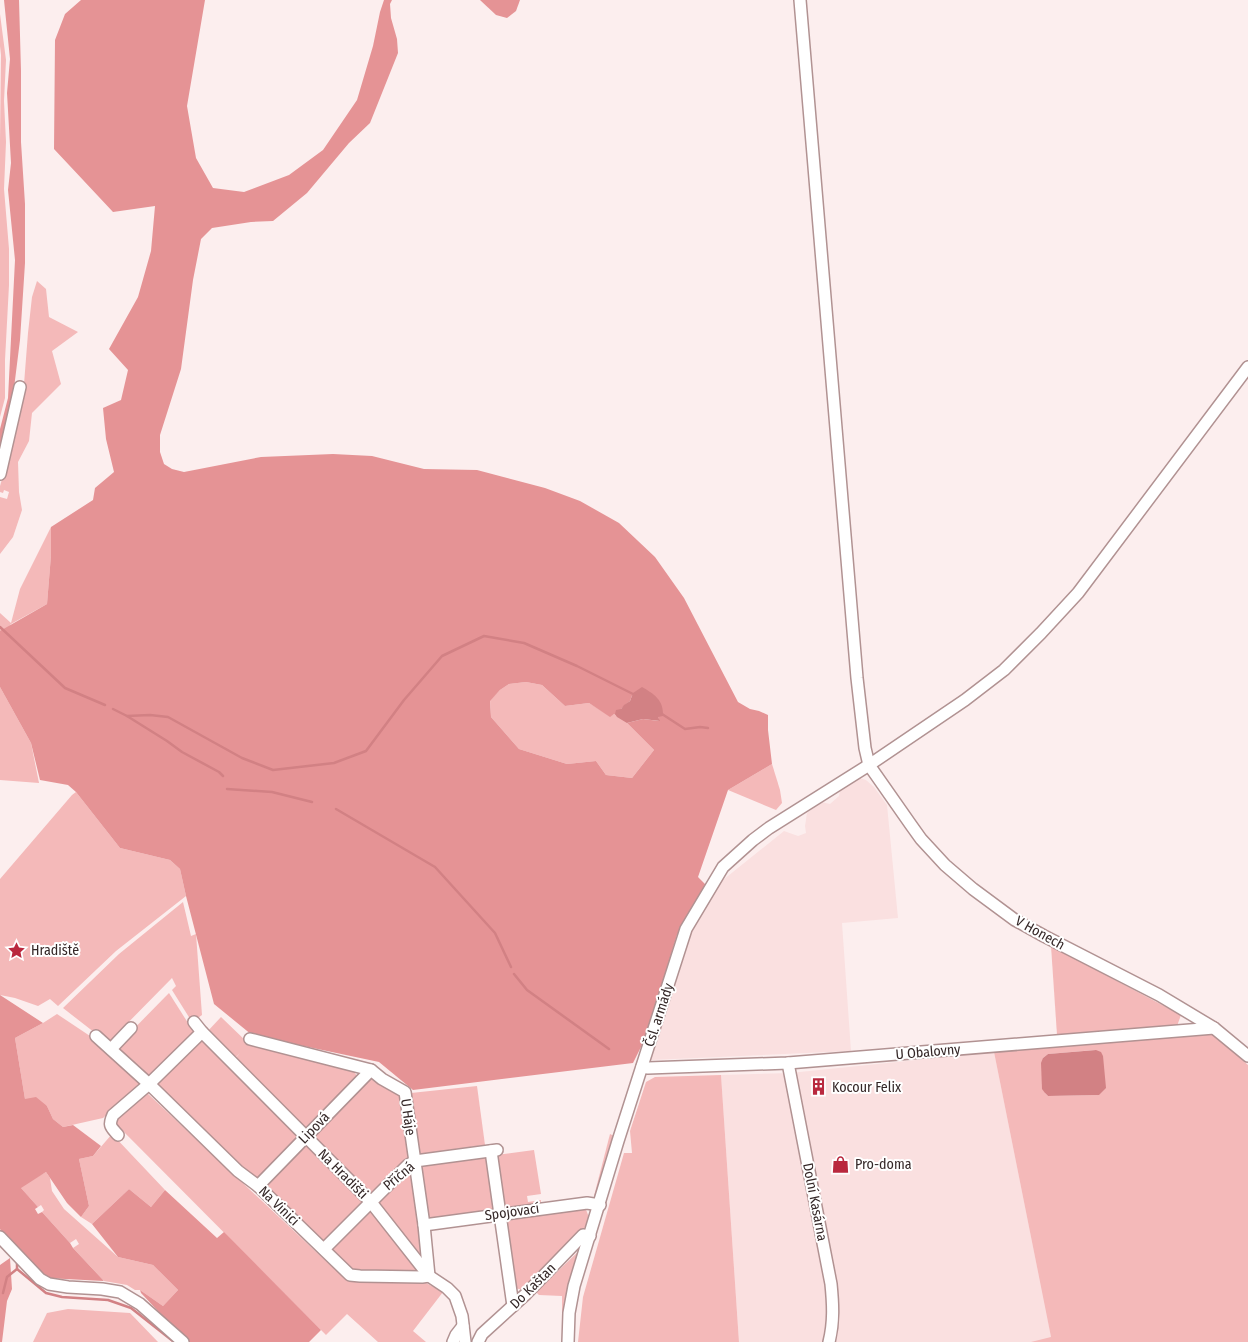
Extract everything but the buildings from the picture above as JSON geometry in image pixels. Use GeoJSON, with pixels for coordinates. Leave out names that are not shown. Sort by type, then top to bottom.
{"type":"FeatureCollection","features":[{"type":"Feature","properties":{"kind":"street"},"geometry":{"type":"LineString","coordinates":[[800,0],[857,678],[865,748],[869,765]]}},
{"type":"Feature","properties":{"kind":"street","name":"Čsl. armády"},"geometry":{"type":"LineString","coordinates":[[568,1342],[569,1313],[574,1286],[686,929],[723,867],[769,828],[869,765],[965,700],[1004,670],[1078,592],[1248,367]]}},
{"type":"Feature","properties":{"kind":"street"},"geometry":{"type":"LineString","coordinates":[[0,474],[20,386]]}},
{"type":"Feature","properties":{"kind":"street","name":"V Honech"},"geometry":{"type":"LineString","coordinates":[[869,765],[910,825],[927,846],[959,877],[987,900],[1029,928],[1159,995],[1214,1028],[1248,1056]]}},
{"type":"Feature","properties":{"kind":"street","name":"Na Hradišti"},"geometry":{"type":"LineString","coordinates":[[194,1022],[370,1201],[429,1276],[455,1296],[460,1310],[465,1342]]}},
{"type":"Feature","properties":{"kind":"street"},"geometry":{"type":"LineString","coordinates":[[111,1049],[131,1028]]}},
{"type":"Feature","properties":{"kind":"street","name":"U Obalovny"},"geometry":{"type":"LineString","coordinates":[[642,1066],[648,1068],[788,1063],[1214,1028]]}},
{"type":"Feature","properties":{"kind":"street"},"geometry":{"type":"LineString","coordinates":[[118,1134],[111,1127],[110,1122],[113,1115],[149,1084],[202,1032]]}},
{"type":"Feature","properties":{"kind":"street","name":"Na Vinici"},"geometry":{"type":"LineString","coordinates":[[96,1036],[350,1274],[422,1278],[429,1276]]}},
{"type":"Feature","properties":{"kind":"street","name":"U Háje"},"geometry":{"type":"LineString","coordinates":[[250,1039],[371,1070],[382,1079],[405,1092],[424,1225],[429,1276]]}},
{"type":"Feature","properties":{"kind":"street","name":"Dolní Kasárna"},"geometry":{"type":"LineString","coordinates":[[788,1063],[830,1284],[833,1306],[829,1342]]}},
{"type":"Feature","properties":{"kind":"street","name":"Lipová"},"geometry":{"type":"LineString","coordinates":[[258,1186],[371,1070]]}},
{"type":"Feature","properties":{"kind":"street","name":"Příčná"},"geometry":{"type":"LineString","coordinates":[[324,1249],[370,1201],[408,1165],[415,1161],[494,1150],[500,1214]]}},
{"type":"Feature","properties":{"kind":"street","name":"Spojovací"},"geometry":{"type":"LineString","coordinates":[[424,1225],[587,1203],[600,1205]]}},
{"type":"Feature","properties":{"kind":"street"},"geometry":{"type":"LineString","coordinates":[[500,1214],[513,1306]]}},
{"type":"Feature","properties":{"kind":"street","name":"Do Kaštan"},"geometry":{"type":"LineString","coordinates":[[478,1342],[482,1334],[513,1306],[583,1235],[590,1236]]}},
{"type":"Feature","properties":{"kind":"street"},"geometry":{"type":"LineString","coordinates":[[0,1237],[40,1280],[49,1284],[68,1287],[120,1292],[140,1304],[183,1342]]}},
{"type":"Feature","properties":{"kind":"street"},"geometry":{"type":"LineString","coordinates":[[453,1342],[456,1334],[463,1326]]}},
{"type":"Feature","properties":{"kind":"shaded area"},"geometry":{"type":"Polygon","coordinates":[[[4,0],[19,0],[25,263],[20,340],[11,412],[0,455],[0,429],[8,398],[15,260],[8,190],[11,163],[7,93],[10,59],[4,0]]]}},
{"type":"Feature","properties":{"kind":"shaded area"},"geometry":{"type":"Polygon","coordinates":[[[81,0],[205,0],[187,106],[196,158],[213,188],[244,192],[289,175],[323,150],[357,100],[384,0],[392,0],[390,4],[391,18],[397,39],[398,53],[370,123],[349,143],[307,193],[273,221],[251,222],[212,228],[201,239],[193,280],[181,369],[160,435],[160,452],[164,464],[172,469],[184,472],[261,457],[333,454],[372,456],[424,469],[477,470],[545,488],[580,501],[619,523],[655,557],[684,598],[738,702],[750,709],[768,715],[772,764],[728,790],[698,877],[707,886],[677,935],[645,1039],[633,1063],[413,1090],[379,1062],[252,1035],[214,1004],[180,869],[170,860],[120,848],[76,792],[68,785],[40,780],[31,743],[0,687],[0,631],[47,604],[51,527],[93,500],[95,488],[114,472],[106,439],[103,408],[121,400],[128,370],[109,349],[138,297],[151,251],[155,206],[113,212],[54,149],[55,40],[65,14],[81,0]],[[526,682],[509,684],[500,690],[490,701],[491,717],[519,749],[567,764],[596,761],[606,775],[632,778],[654,750],[627,723],[614,714],[610,717],[589,703],[565,706],[542,685],[526,682]],[[633,693],[630,701],[621,709],[627,723],[643,719],[659,721],[658,717],[633,693]]]}},
{"type":"Feature","properties":{"kind":"shaded area"},"geometry":{"type":"Polygon","coordinates":[[[480,0],[520,0],[516,11],[507,18],[496,15],[480,0]]]}},
{"type":"Feature","properties":{"kind":"shaded area"},"geometry":{"type":"Polygon","coordinates":[[[0,14],[6,60],[4,189],[9,249],[9,285],[5,398],[0,417],[1,55],[0,14]]]}},
{"type":"Feature","properties":{"kind":"shaded area"},"geometry":{"type":"Polygon","coordinates":[[[37,281],[46,289],[49,317],[78,332],[52,351],[61,384],[32,413],[29,441],[18,462],[22,510],[13,537],[0,554],[0,497],[7,499],[9,492],[4,490],[3,493],[0,492],[0,486],[9,455],[24,384],[32,297],[37,281]]]}},
{"type":"Feature","properties":{"kind":"shaded area"},"geometry":{"type":"Polygon","coordinates":[[[51,527],[47,604],[11,624],[0,638],[0,613],[11,623],[20,589],[51,527]]]}},
{"type":"Feature","properties":{"kind":"shaded area"},"geometry":{"type":"Polygon","coordinates":[[[526,682],[542,685],[565,706],[589,703],[610,716],[614,714],[627,723],[654,750],[632,778],[606,775],[596,761],[567,764],[519,749],[491,717],[490,700],[509,684],[526,682]]]}},
{"type":"Feature","properties":{"kind":"shaded area"},"geometry":{"type":"Polygon","coordinates":[[[0,687],[31,743],[39,783],[0,780],[0,687]]]}},
{"type":"Feature","properties":{"kind":"shaded area"},"geometry":{"type":"Polygon","coordinates":[[[642,687],[654,695],[660,702],[663,716],[658,717],[660,721],[643,719],[627,723],[617,717],[615,714],[616,710],[621,709],[630,701],[633,693],[642,687]]]}},
{"type":"Feature","properties":{"kind":"shaded area"},"geometry":{"type":"Polygon","coordinates":[[[772,764],[782,803],[776,810],[728,790],[772,764]]]}},
{"type":"Feature","properties":{"kind":"shaded area"},"geometry":{"type":"Polygon","coordinates":[[[859,778],[866,780],[874,787],[887,805],[898,918],[842,923],[851,1051],[651,1060],[693,922],[718,884],[784,831],[798,836],[806,833],[807,813],[821,802],[830,804],[839,796],[840,790],[859,778]]]}},
{"type":"Feature","properties":{"kind":"shaded area"},"geometry":{"type":"Polygon","coordinates":[[[76,792],[120,848],[170,860],[180,869],[186,896],[116,951],[58,1006],[50,999],[38,1006],[0,995],[0,879],[76,792]]]}},
{"type":"Feature","properties":{"kind":"shaded area"},"geometry":{"type":"Polygon","coordinates":[[[183,902],[191,936],[196,934],[202,1015],[192,1022],[172,990],[176,986],[172,978],[108,1043],[63,1008],[119,954],[183,902]]]}},
{"type":"Feature","properties":{"kind":"shaded area"},"geometry":{"type":"Polygon","coordinates":[[[1051,946],[1181,1015],[1177,1026],[1057,1035],[1051,946]]]}},
{"type":"Feature","properties":{"kind":"shaded area"},"geometry":{"type":"Polygon","coordinates":[[[169,993],[195,1034],[149,1077],[116,1047],[169,993]]]}},
{"type":"Feature","properties":{"kind":"shaded area"},"geometry":{"type":"Polygon","coordinates":[[[0,995],[43,1023],[15,1038],[25,1099],[36,1097],[47,1106],[53,1119],[63,1127],[73,1125],[101,1146],[93,1156],[79,1159],[89,1206],[81,1217],[67,1203],[46,1172],[21,1188],[38,1207],[35,1209],[38,1214],[42,1212],[104,1281],[46,1278],[0,1229],[0,995]]]}},
{"type":"Feature","properties":{"kind":"shaded area"},"geometry":{"type":"Polygon","coordinates":[[[57,1014],[111,1053],[141,1084],[103,1118],[63,1127],[53,1119],[47,1106],[25,1099],[15,1038],[57,1014]]]}},
{"type":"Feature","properties":{"kind":"shaded area"},"geometry":{"type":"Polygon","coordinates":[[[221,1017],[248,1043],[352,1069],[357,1076],[305,1128],[234,1060],[240,1053],[234,1059],[206,1033],[221,1017]]]}},
{"type":"Feature","properties":{"kind":"shaded area"},"geometry":{"type":"Polygon","coordinates":[[[1213,1034],[1248,1065],[1248,1342],[1031,1342],[1051,1337],[994,1052],[1213,1034]],[[1095,1050],[1048,1054],[1043,1058],[1045,1093],[1048,1096],[1099,1095],[1095,1050]]]}},
{"type":"Feature","properties":{"kind":"shaded area"},"geometry":{"type":"Polygon","coordinates":[[[201,1037],[299,1137],[258,1181],[155,1083],[201,1037]]]}},
{"type":"Feature","properties":{"kind":"shaded area"},"geometry":{"type":"Polygon","coordinates":[[[1096,1050],[1101,1052],[1103,1056],[1106,1088],[1099,1095],[1048,1096],[1045,1093],[1042,1089],[1041,1063],[1043,1058],[1048,1054],[1096,1050]]]}},
{"type":"Feature","properties":{"kind":"shaded area"},"geometry":{"type":"Polygon","coordinates":[[[994,1052],[1051,1337],[1056,1342],[739,1342],[721,1075],[790,1073],[994,1052]]]}},
{"type":"Feature","properties":{"kind":"shaded area"},"geometry":{"type":"Polygon","coordinates":[[[721,1075],[739,1342],[578,1342],[583,1297],[624,1153],[632,1153],[630,1131],[646,1082],[655,1077],[721,1075]]]}},
{"type":"Feature","properties":{"kind":"shaded area"},"geometry":{"type":"Polygon","coordinates":[[[369,1078],[400,1095],[409,1156],[371,1194],[312,1136],[369,1078]]]}},
{"type":"Feature","properties":{"kind":"shaded area"},"geometry":{"type":"Polygon","coordinates":[[[477,1086],[485,1145],[420,1154],[411,1093],[477,1086]]]}},
{"type":"Feature","properties":{"kind":"shaded area"},"geometry":{"type":"Polygon","coordinates":[[[146,1092],[346,1280],[426,1283],[443,1292],[413,1331],[426,1342],[378,1342],[347,1314],[326,1335],[114,1122],[146,1092]]]}},
{"type":"Feature","properties":{"kind":"shaded area"},"geometry":{"type":"Polygon","coordinates":[[[112,1134],[165,1190],[151,1207],[129,1189],[92,1224],[81,1217],[89,1206],[79,1159],[93,1156],[112,1134]]]}},
{"type":"Feature","properties":{"kind":"shaded area"},"geometry":{"type":"Polygon","coordinates":[[[610,1134],[616,1137],[599,1194],[594,1196],[610,1134]]]}},
{"type":"Feature","properties":{"kind":"shaded area"},"geometry":{"type":"Polygon","coordinates":[[[305,1144],[363,1202],[324,1243],[264,1188],[305,1144]]]}},
{"type":"Feature","properties":{"kind":"shaded area"},"geometry":{"type":"Polygon","coordinates":[[[534,1150],[541,1194],[527,1196],[528,1202],[541,1200],[541,1203],[503,1209],[496,1155],[534,1150]]]}},
{"type":"Feature","properties":{"kind":"shaded area"},"geometry":{"type":"Polygon","coordinates":[[[486,1157],[494,1210],[429,1219],[422,1166],[486,1157]]]}},
{"type":"Feature","properties":{"kind":"shaded area"},"geometry":{"type":"Polygon","coordinates":[[[46,1172],[50,1178],[52,1191],[64,1209],[118,1257],[153,1265],[178,1290],[163,1306],[140,1290],[135,1290],[127,1285],[104,1281],[73,1248],[79,1244],[76,1239],[70,1243],[42,1212],[44,1210],[41,1205],[38,1207],[20,1187],[46,1172]]]}},
{"type":"Feature","properties":{"kind":"shaded area"},"geometry":{"type":"Polygon","coordinates":[[[408,1172],[411,1174],[422,1254],[419,1254],[378,1203],[408,1172]]]}},
{"type":"Feature","properties":{"kind":"shaded area"},"geometry":{"type":"Polygon","coordinates":[[[129,1189],[151,1207],[165,1190],[217,1238],[224,1232],[321,1330],[309,1342],[187,1342],[140,1290],[163,1306],[178,1290],[153,1265],[118,1257],[92,1224],[129,1189]]]}},
{"type":"Feature","properties":{"kind":"shaded area"},"geometry":{"type":"Polygon","coordinates":[[[585,1207],[590,1220],[589,1223],[523,1290],[515,1288],[505,1218],[585,1207]]]}},
{"type":"Feature","properties":{"kind":"shaded area"},"geometry":{"type":"Polygon","coordinates":[[[371,1209],[419,1272],[350,1270],[331,1250],[371,1209]]]}},
{"type":"Feature","properties":{"kind":"shaded area"},"geometry":{"type":"Polygon","coordinates":[[[581,1249],[564,1328],[562,1328],[562,1296],[539,1295],[536,1292],[581,1249]]]}},
{"type":"Feature","properties":{"kind":"shaded area"},"geometry":{"type":"Polygon","coordinates":[[[10,1258],[12,1289],[7,1301],[2,1342],[0,1342],[0,1265],[10,1258]]]}},
{"type":"Feature","properties":{"kind":"shaded area"},"geometry":{"type":"Polygon","coordinates":[[[68,1309],[130,1313],[158,1342],[33,1342],[47,1313],[68,1309]]]}},
{"type":"Feature","properties":{"kind":"waterway"},"geometry":{"type":"LineString","coordinates":[[0,627],[65,688],[105,705]]}},
{"type":"Feature","properties":{"kind":"waterway"},"geometry":{"type":"LineString","coordinates":[[113,709],[127,716],[150,715],[168,717],[242,758],[273,770],[334,763],[366,751],[404,700],[442,656],[484,636],[524,643],[577,666],[635,695]]}},
{"type":"Feature","properties":{"kind":"waterway"},"geometry":{"type":"LineString","coordinates":[[662,714],[685,729],[708,728]]}},
{"type":"Feature","properties":{"kind":"waterway"},"geometry":{"type":"LineString","coordinates":[[127,716],[223,776]]}},
{"type":"Feature","properties":{"kind":"waterway"},"geometry":{"type":"LineString","coordinates":[[227,789],[272,792],[312,802]]}},
{"type":"Feature","properties":{"kind":"waterway"},"geometry":{"type":"LineString","coordinates":[[336,809],[435,867],[495,933],[511,967]]}},
{"type":"Feature","properties":{"kind":"waterway"},"geometry":{"type":"LineString","coordinates":[[514,974],[527,990],[609,1049]]}},
{"type":"Feature","properties":{"kind":"waterway"},"geometry":{"type":"LineString","coordinates":[[3,1293],[7,1277],[17,1269],[17,1262]]}},
{"type":"Feature","properties":{"kind":"waterway"},"geometry":{"type":"LineString","coordinates":[[17,1269],[46,1293],[62,1297],[108,1300],[131,1308],[174,1342]]}},
{"type":"Feature","properties":{"kind":"place","name":"Hradiště"},"geometry":{"type":"Point","coordinates":[17,950]}},
{"type":"Feature","properties":{"kind":"place","name":"Kocour Felix"},"geometry":{"type":"Point","coordinates":[818,1087]}},
{"type":"Feature","properties":{"kind":"place","name":"Pro-doma"},"geometry":{"type":"Point","coordinates":[841,1164]}}]}
